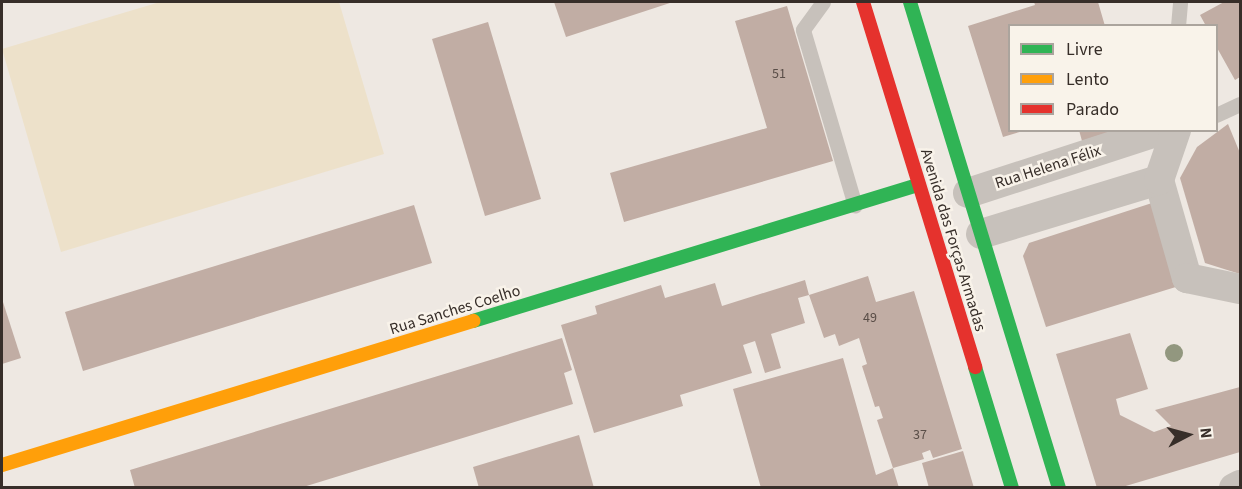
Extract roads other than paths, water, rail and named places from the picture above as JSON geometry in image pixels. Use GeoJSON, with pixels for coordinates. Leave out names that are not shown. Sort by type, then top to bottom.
{"type":"FeatureCollection","features":[{"type":"Feature","properties":{"kind":"main road","name":"Avenida das Forças Armadas"},"geometry":{"type":"LineString","coordinates":[[863,2],[1012,488]]}},
{"type":"Feature","properties":{"kind":"main road","name":"Avenida das Forças Armadas"},"geometry":{"type":"LineString","coordinates":[[910,2],[1059,488]]}},
{"type":"Feature","properties":{"kind":"main road","name":"Rua Sanches Coelho"},"geometry":{"type":"LineString","coordinates":[[2,465],[918,185]]}},
{"type":"Feature","properties":{"kind":"street","name":"Rua Helena Félix"},"geometry":{"type":"LineString","coordinates":[[968,193],[1156,132]]}},
{"type":"Feature","properties":{"kind":"street"},"geometry":{"type":"LineString","coordinates":[[1175,132],[1159,180],[1187,278],[1240,289]]}},
{"type":"Feature","properties":{"kind":"street"},"geometry":{"type":"LineString","coordinates":[[981,234],[1159,180]]}},
{"type":"Feature","properties":{"kind":"street"},"geometry":{"type":"LineString","coordinates":[[1234,488],[1240,485]]}},
{"type":"Feature","properties":{"kind":"lane"},"geometry":{"type":"LineString","coordinates":[[823,2],[803,30],[855,205]]}},
{"type":"Feature","properties":{"kind":"lane"},"geometry":{"type":"LineString","coordinates":[[1178,24],[1180,2]]}},
{"type":"Feature","properties":{"kind":"lane"},"geometry":{"type":"LineString","coordinates":[[1218,114],[1240,104]]}}]}
